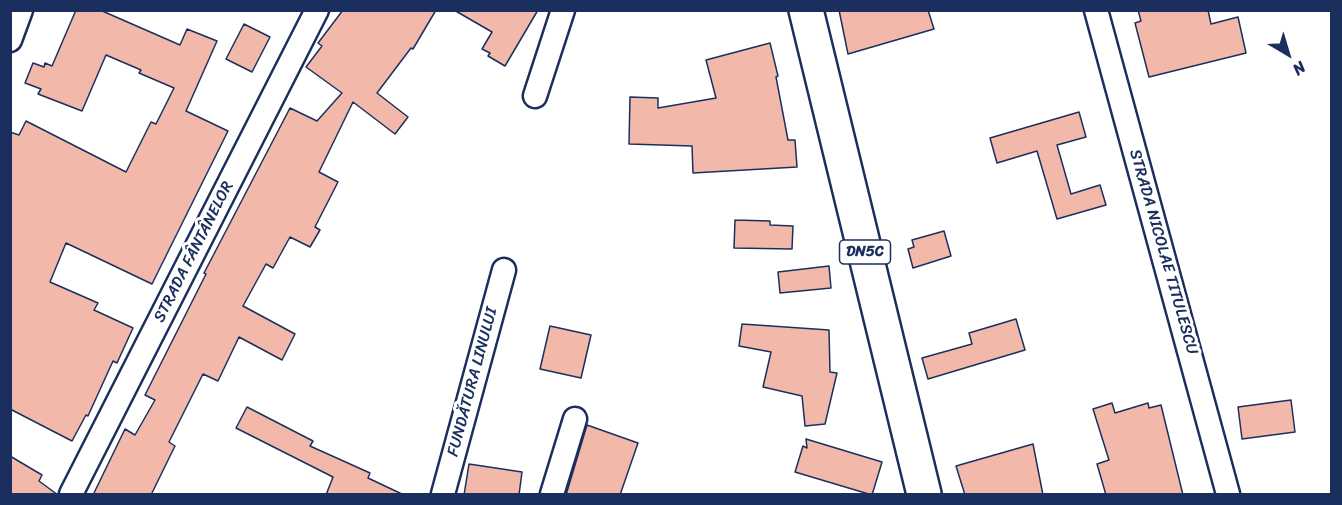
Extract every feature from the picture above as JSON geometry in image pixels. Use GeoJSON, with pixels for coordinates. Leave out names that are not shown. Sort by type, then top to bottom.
{"type":"FeatureCollection","features":[{"type":"Feature","properties":{"kind":"main road","name":"DN5C"},"geometry":{"type":"LineString","coordinates":[[806,10],[924,495]]}},
{"type":"Feature","properties":{"kind":"street"},"geometry":{"type":"LineString","coordinates":[[10,39],[21,10]]}},
{"type":"Feature","properties":{"kind":"street","name":"STRADA FÂNTÂNELOR"},"geometry":{"type":"LineString","coordinates":[[71,495],[317,10]]}},
{"type":"Feature","properties":{"kind":"street"},"geometry":{"type":"LineString","coordinates":[[535,96],[563,10]]}},
{"type":"Feature","properties":{"kind":"street","name":"STRADA NICOLAE TITULESCU"},"geometry":{"type":"LineString","coordinates":[[1096,10],[1228,495]]}},
{"type":"Feature","properties":{"kind":"street","name":"FUNDĂTURA LINULUI"},"geometry":{"type":"LineString","coordinates":[[443,495],[504,270]]}},
{"type":"Feature","properties":{"kind":"street"},"geometry":{"type":"LineString","coordinates":[[552,495],[575,419]]}},
{"type":"Feature","properties":{"kind":"building"},"geometry":{"type":"Polygon","coordinates":[[[76,10],[100,10],[180,45],[187,29],[217,41],[186,111],[228,131],[152,284],[66,243],[50,282],[98,303],[94,310],[133,328],[117,363],[113,361],[88,416],[86,415],[72,441],[10,409],[10,132],[19,135],[26,121],[126,172],[151,122],[156,124],[174,88],[106,55],[82,111],[38,94],[41,89],[25,83],[33,63],[44,67],[45,63],[52,66],[76,10]]]}},
{"type":"Feature","properties":{"kind":"building"},"geometry":{"type":"Polygon","coordinates":[[[343,10],[436,10],[413,49],[411,48],[377,93],[408,117],[395,134],[353,102],[319,172],[338,182],[315,227],[320,230],[310,247],[290,237],[273,268],[266,264],[243,306],[295,334],[282,360],[239,337],[218,381],[203,374],[169,442],[175,446],[151,495],[93,495],[125,429],[135,435],[155,400],[145,395],[206,274],[204,273],[290,108],[317,121],[342,93],[306,67],[322,46],[318,43],[343,10]]]}},
{"type":"Feature","properties":{"kind":"building"},"geometry":{"type":"Polygon","coordinates":[[[454,10],[538,10],[505,66],[488,56],[490,53],[482,49],[492,32],[454,10]]]}},
{"type":"Feature","properties":{"kind":"building"},"geometry":{"type":"Polygon","coordinates":[[[839,10],[928,10],[934,29],[848,54],[839,10]]]}},
{"type":"Feature","properties":{"kind":"building"},"geometry":{"type":"Polygon","coordinates":[[[1138,10],[1208,10],[1211,24],[1238,17],[1246,53],[1149,77],[1135,23],[1141,21],[1138,10]]]}},
{"type":"Feature","properties":{"kind":"building"},"geometry":{"type":"Polygon","coordinates":[[[244,24],[270,37],[252,72],[226,59],[244,24]]]}},
{"type":"Feature","properties":{"kind":"building"},"geometry":{"type":"Polygon","coordinates":[[[770,43],[778,76],[776,77],[788,140],[795,140],[797,167],[693,173],[692,146],[629,144],[630,97],[658,98],[658,108],[716,98],[706,60],[770,43]]]}},
{"type":"Feature","properties":{"kind":"building"},"geometry":{"type":"Polygon","coordinates":[[[1079,112],[1086,137],[1057,145],[1071,194],[1100,185],[1106,205],[1057,219],[1037,151],[997,163],[990,138],[1079,112]]]}},
{"type":"Feature","properties":{"kind":"building"},"geometry":{"type":"Polygon","coordinates":[[[735,220],[770,221],[770,225],[793,226],[792,249],[734,248],[735,220]]]}},
{"type":"Feature","properties":{"kind":"building"},"geometry":{"type":"Polygon","coordinates":[[[944,231],[951,256],[913,268],[908,249],[914,247],[912,240],[944,231]]]}},
{"type":"Feature","properties":{"kind":"building"},"geometry":{"type":"Polygon","coordinates":[[[829,266],[831,288],[780,293],[778,272],[829,266]]]}},
{"type":"Feature","properties":{"kind":"building"},"geometry":{"type":"Polygon","coordinates":[[[1016,319],[1025,350],[928,379],[922,358],[972,344],[969,333],[1016,319]]]}},
{"type":"Feature","properties":{"kind":"building"},"geometry":{"type":"Polygon","coordinates":[[[742,324],[829,330],[830,372],[837,373],[825,424],[805,426],[802,396],[763,387],[771,352],[739,346],[742,324]]]}},
{"type":"Feature","properties":{"kind":"building"},"geometry":{"type":"Polygon","coordinates":[[[550,326],[591,335],[581,378],[540,369],[550,326]]]}},
{"type":"Feature","properties":{"kind":"building"},"geometry":{"type":"Polygon","coordinates":[[[1291,400],[1295,432],[1242,439],[1238,407],[1291,400]]]}},
{"type":"Feature","properties":{"kind":"building"},"geometry":{"type":"Polygon","coordinates":[[[1112,403],[1115,413],[1148,403],[1149,408],[1161,405],[1183,495],[1106,495],[1097,464],[1109,460],[1093,409],[1112,403]]]}},
{"type":"Feature","properties":{"kind":"building"},"geometry":{"type":"Polygon","coordinates":[[[247,407],[313,441],[310,446],[370,473],[368,478],[404,495],[326,495],[333,477],[236,428],[247,407]]]}},
{"type":"Feature","properties":{"kind":"building"},"geometry":{"type":"Polygon","coordinates":[[[587,425],[638,443],[620,495],[566,495],[587,425]]]}},
{"type":"Feature","properties":{"kind":"building"},"geometry":{"type":"Polygon","coordinates":[[[806,439],[882,462],[872,495],[795,472],[803,446],[807,448],[806,439]]]}},
{"type":"Feature","properties":{"kind":"building"},"geometry":{"type":"Polygon","coordinates":[[[1033,444],[1043,495],[965,495],[956,466],[1033,444]]]}},
{"type":"Feature","properties":{"kind":"building"},"geometry":{"type":"Polygon","coordinates":[[[10,456],[42,475],[39,481],[58,495],[10,495],[10,456]]]}},
{"type":"Feature","properties":{"kind":"building"},"geometry":{"type":"Polygon","coordinates":[[[469,464],[522,472],[519,495],[464,495],[469,464]]]}}]}
